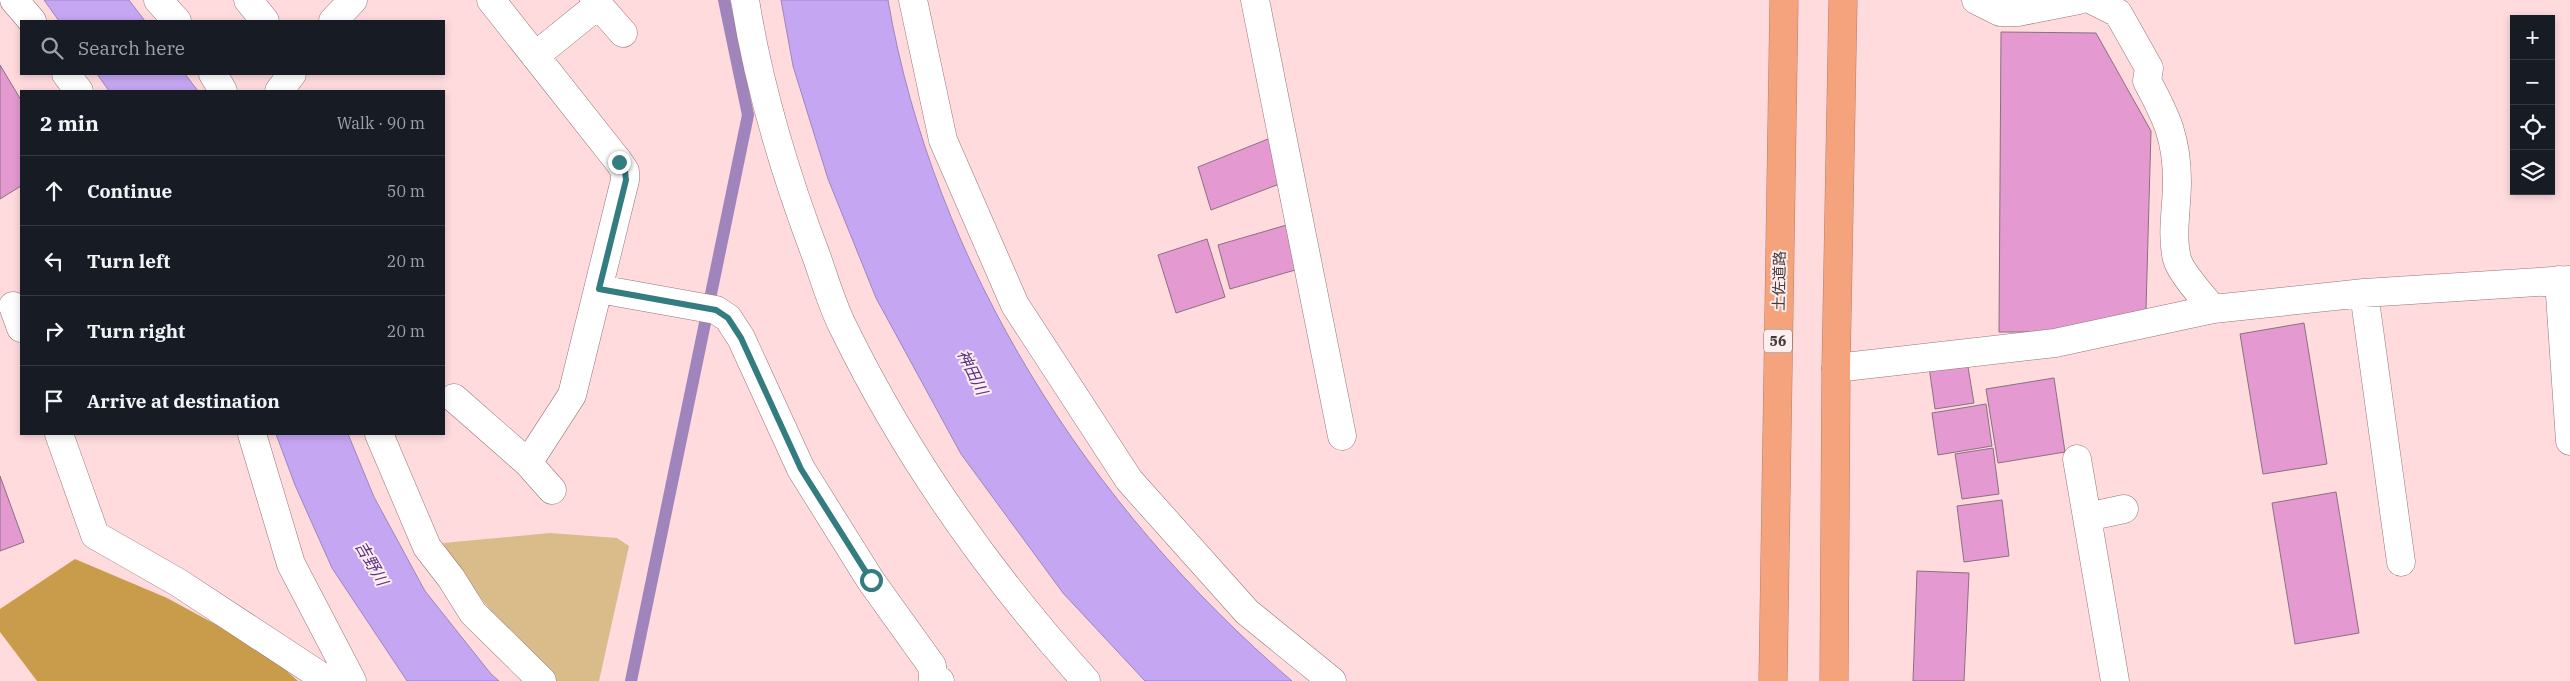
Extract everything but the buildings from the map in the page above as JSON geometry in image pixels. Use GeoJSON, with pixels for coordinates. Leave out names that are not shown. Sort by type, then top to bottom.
{"type":"FeatureCollection","features":[{"type":"Feature","properties":{"kind":"highway","name":"土佐道路"},"geometry":{"type":"LineString","coordinates":[[1773,681],[1784,0]]}},
{"type":"Feature","properties":{"kind":"highway"},"geometry":{"type":"LineString","coordinates":[[1834,681],[1836,368],[1843,0]]}},
{"type":"Feature","properties":{"kind":"street"},"geometry":{"type":"LineString","coordinates":[[14,0],[31,20]]}},
{"type":"Feature","properties":{"kind":"street"},"geometry":{"type":"LineString","coordinates":[[158,0],[176,20]]}},
{"type":"Feature","properties":{"kind":"street"},"geometry":{"type":"LineString","coordinates":[[248,0],[264,20]]}},
{"type":"Feature","properties":{"kind":"street"},"geometry":{"type":"LineString","coordinates":[[334,20],[353,0]]}},
{"type":"Feature","properties":{"kind":"street"},"geometry":{"type":"LineString","coordinates":[[491,0],[625,171],[626,180],[572,395],[528,462]]}},
{"type":"Feature","properties":{"kind":"street"},"geometry":{"type":"LineString","coordinates":[[745,0],[777,143],[798,208],[842,325],[880,396],[924,471],[1002,583],[1039,629],[1086,681]]}},
{"type":"Feature","properties":{"kind":"street"},"geometry":{"type":"LineString","coordinates":[[913,0],[943,140],[1015,305],[1129,480],[1247,612],[1332,681]]}},
{"type":"Feature","properties":{"kind":"street"},"geometry":{"type":"LineString","coordinates":[[1255,0],[1342,436]]}},
{"type":"Feature","properties":{"kind":"street"},"geometry":{"type":"LineString","coordinates":[[1976,0],[2000,12],[2009,12],[2079,0]]}},
{"type":"Feature","properties":{"kind":"street"},"geometry":{"type":"LineString","coordinates":[[2092,0],[2118,14],[2149,68],[2146,81],[2166,117],[2173,135],[2177,181],[2174,227],[2177,261],[2212,309]]}},
{"type":"Feature","properties":{"kind":"street"},"geometry":{"type":"LineString","coordinates":[[535,56],[596,2],[623,33]]}},
{"type":"Feature","properties":{"kind":"street"},"geometry":{"type":"LineString","coordinates":[[67,75],[78,90]]}},
{"type":"Feature","properties":{"kind":"street"},"geometry":{"type":"LineString","coordinates":[[213,75],[222,90]]}},
{"type":"Feature","properties":{"kind":"street"},"geometry":{"type":"LineString","coordinates":[[280,90],[291,75]]}},
{"type":"Feature","properties":{"kind":"street"},"geometry":{"type":"LineString","coordinates":[[1836,368],[2055,343],[2212,309],[2364,293],[2564,280],[2570,441]]}},
{"type":"Feature","properties":{"kind":"street"},"geometry":{"type":"LineString","coordinates":[[599,289],[708,309],[728,318],[741,338],[801,469],[866,572],[932,666],[933,679],[940,681]]}},
{"type":"Feature","properties":{"kind":"street"},"geometry":{"type":"LineString","coordinates":[[2364,293],[2401,562]]}},
{"type":"Feature","properties":{"kind":"street"},"geometry":{"type":"LineString","coordinates":[[454,398],[528,462],[552,490]]}},
{"type":"Feature","properties":{"kind":"street"},"geometry":{"type":"LineString","coordinates":[[59,435],[94,535],[178,583],[328,681]]}},
{"type":"Feature","properties":{"kind":"street"},"geometry":{"type":"LineString","coordinates":[[252,435],[291,564],[352,681]]}},
{"type":"Feature","properties":{"kind":"street"},"geometry":{"type":"LineString","coordinates":[[379,435],[427,547],[452,578],[473,613],[542,681]]}},
{"type":"Feature","properties":{"kind":"street"},"geometry":{"type":"LineString","coordinates":[[2077,458],[2115,681]]}},
{"type":"Feature","properties":{"kind":"street"},"geometry":{"type":"LineString","coordinates":[[2087,516],[2124,508]]}},
{"type":"Feature","properties":{"kind":"shaded area"},"geometry":{"type":"Polygon","coordinates":[[[550,533],[617,538],[629,546],[599,681],[556,681],[481,598],[443,543],[550,533]]]}},
{"type":"Feature","properties":{"kind":"shaded area"},"geometry":{"type":"Polygon","coordinates":[[[75,559],[167,598],[263,650],[298,681],[37,681],[0,632],[0,609],[75,559]]]}},
{"type":"Feature","properties":{"kind":"water"},"geometry":{"type":"Polygon","coordinates":[[[44,0],[129,0],[144,20],[58,20],[44,0]]]}},
{"type":"Feature","properties":{"kind":"water","name":"神田川"},"geometry":{"type":"Polygon","coordinates":[[[781,0],[888,0],[910,98],[942,194],[983,286],[1031,375],[1087,459],[1150,539],[1218,613],[1292,681],[1145,681],[1063,593],[961,454],[876,298],[828,179],[793,66],[781,0]]]}},
{"type":"Feature","properties":{"kind":"water"},"geometry":{"type":"Polygon","coordinates":[[[98,75],[186,75],[197,90],[108,90],[98,75]]]}},
{"type":"Feature","properties":{"kind":"water","name":"吉野川"},"geometry":{"type":"Polygon","coordinates":[[[276,435],[348,435],[374,497],[425,591],[491,674],[499,681],[407,681],[332,568],[295,485],[276,435]]]}},
{"type":"Feature","properties":{"kind":"waterway"},"geometry":{"type":"LineString","coordinates":[[631,681],[748,115],[724,0]]}},
{"type":"Feature","properties":{"kind":"route"},"geometry":{"type":"LineString","coordinates":[[619,162],[625,171],[626,180],[599,289],[716,310],[728,318],[741,338],[775,416],[801,469],[871,580]]}}]}
